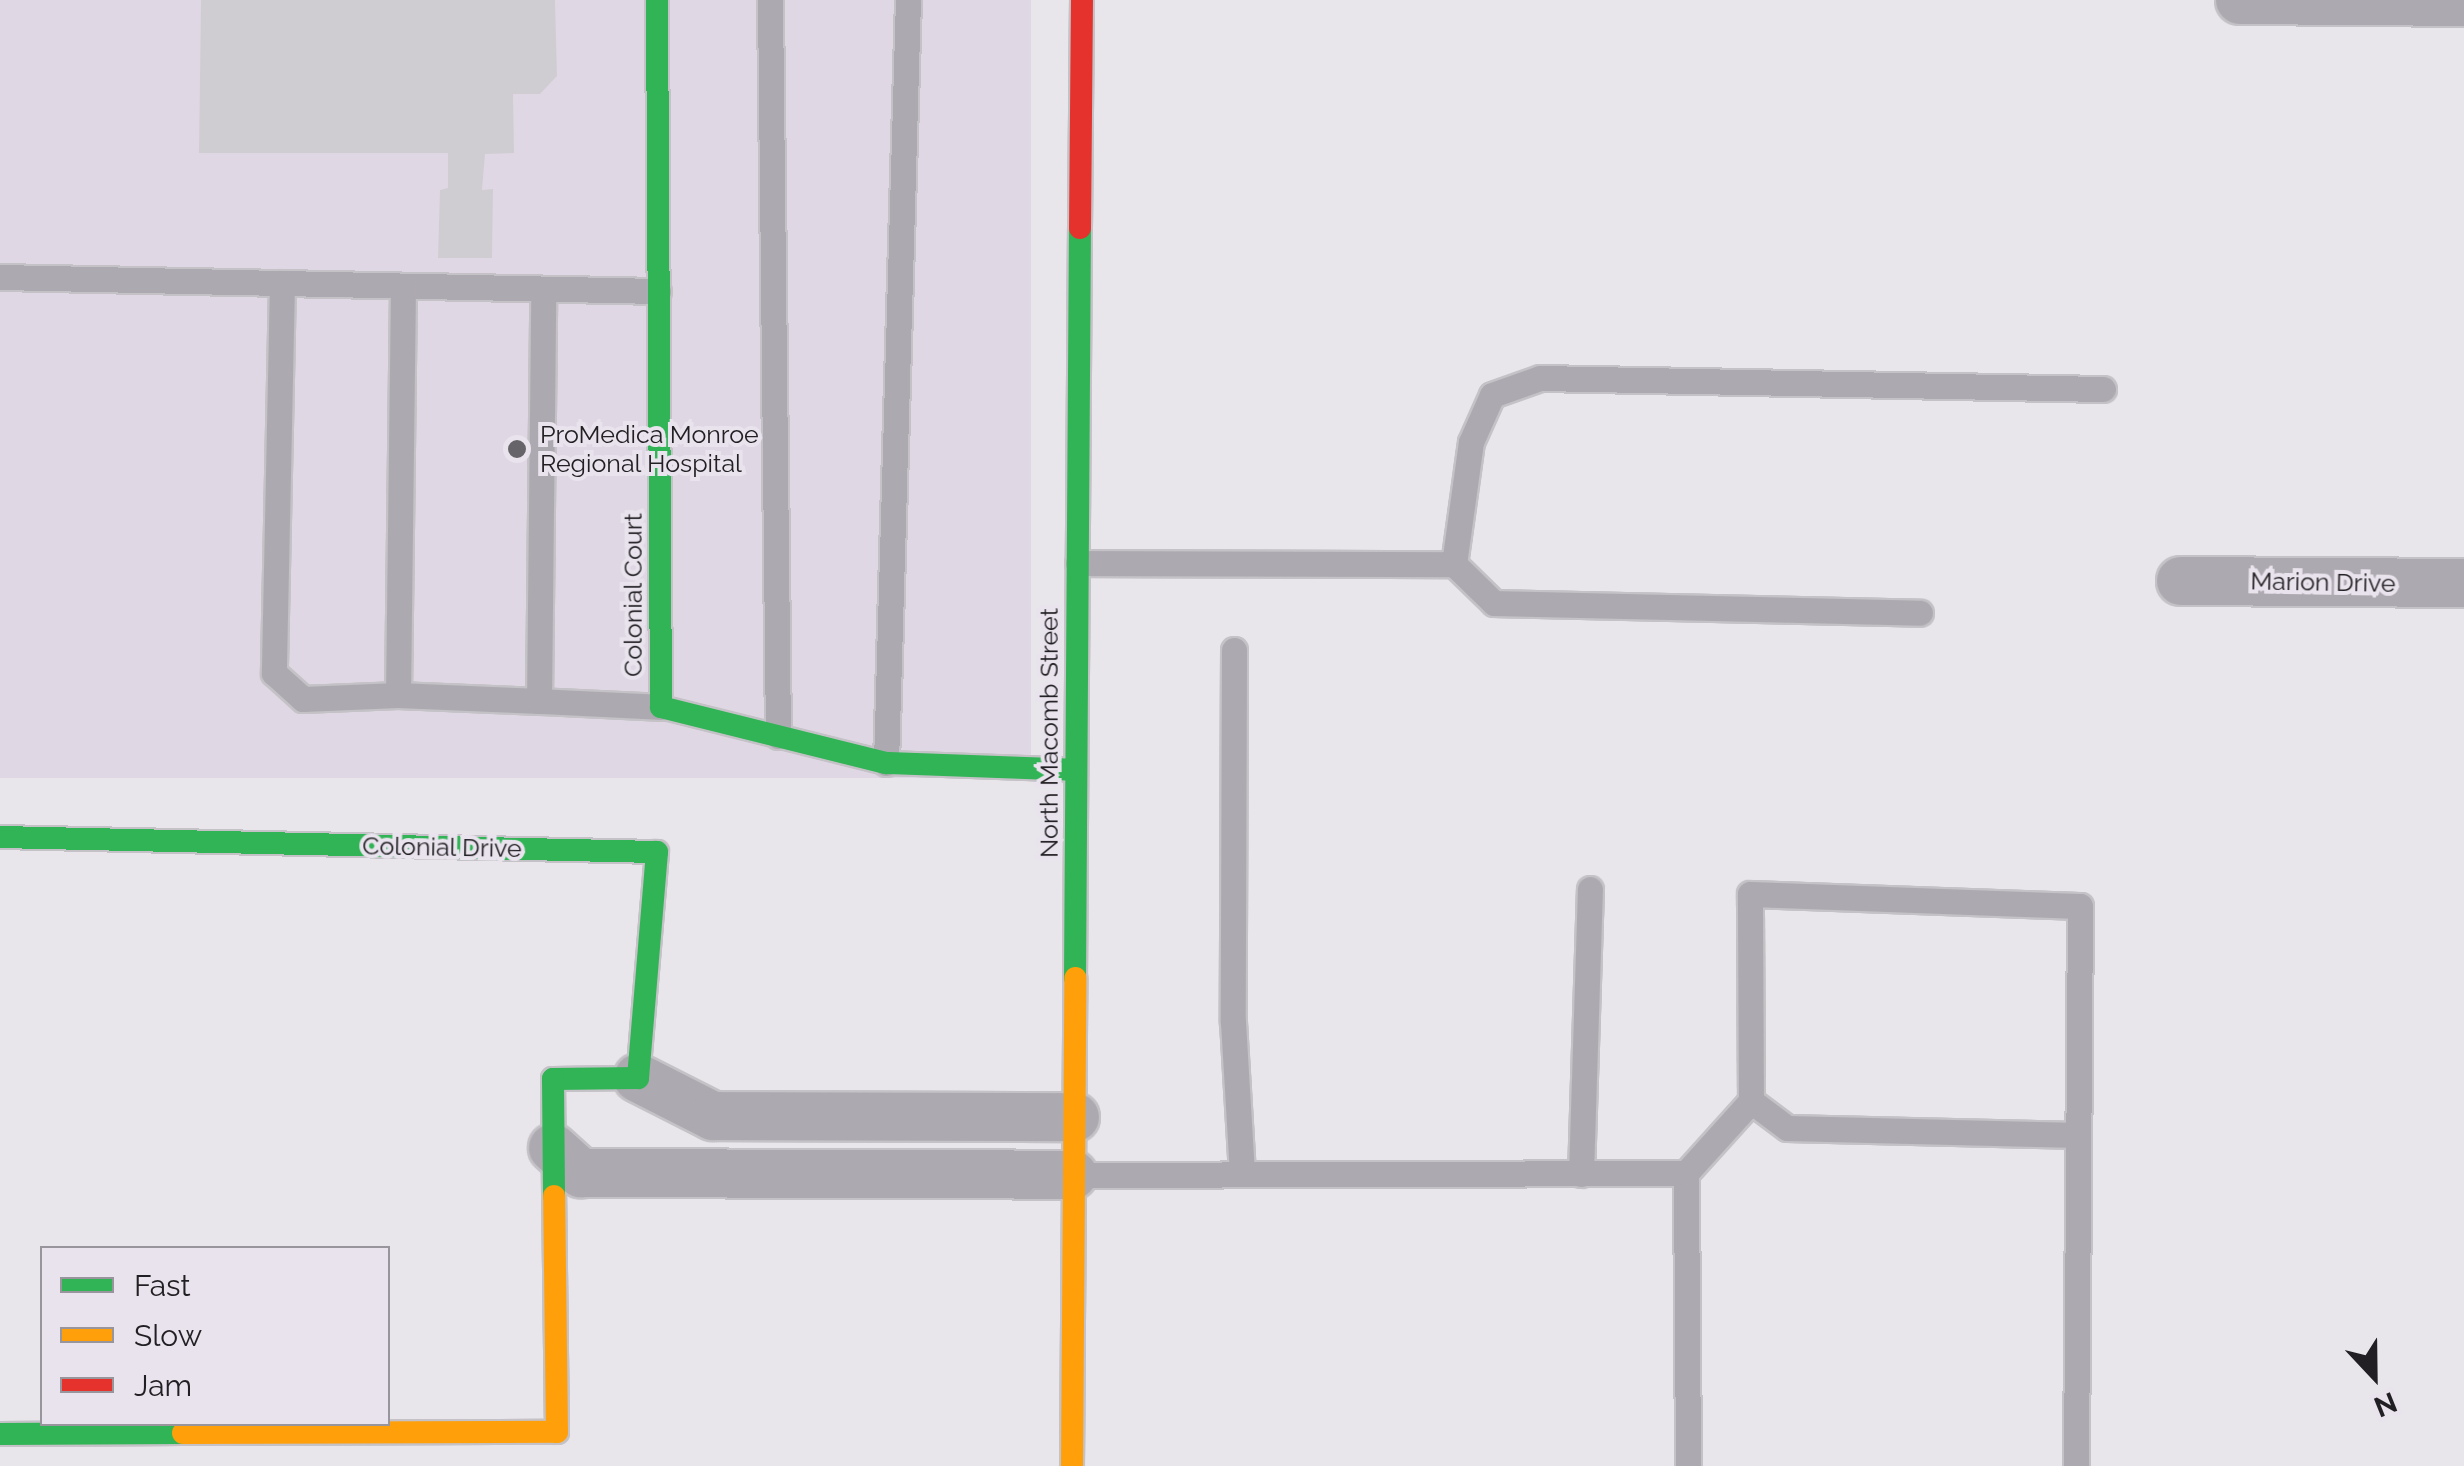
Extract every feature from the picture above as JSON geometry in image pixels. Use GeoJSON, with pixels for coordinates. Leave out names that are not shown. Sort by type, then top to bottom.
{"type":"FeatureCollection","features":[{"type":"Feature","properties":{"kind":"street","name":"Colonial Court"},"geometry":{"type":"LineString","coordinates":[[657,0],[661,706],[886,763],[1076,770]]}},
{"type":"Feature","properties":{"kind":"street","name":"North Macomb Street"},"geometry":{"type":"LineString","coordinates":[[1072,1466],[1082,0]]}},
{"type":"Feature","properties":{"kind":"street"},"geometry":{"type":"LineString","coordinates":[[2240,0],[2464,2]]}},
{"type":"Feature","properties":{"kind":"street","name":"Marion Drive"},"geometry":{"type":"LineString","coordinates":[[2181,581],[2464,584]]}},
{"type":"Feature","properties":{"kind":"street","name":"Colonial Drive"},"geometry":{"type":"LineString","coordinates":[[0,836],[657,852],[638,1078]]}},
{"type":"Feature","properties":{"kind":"street"},"geometry":{"type":"LineString","coordinates":[[0,1434],[557,1432],[553,1080],[638,1078],[712,1116],[1075,1117]]}},
{"type":"Feature","properties":{"kind":"street"},"geometry":{"type":"LineString","coordinates":[[554,1148],[580,1173],[1073,1175]]}},
{"type":"Feature","properties":{"kind":"lane"},"geometry":{"type":"LineString","coordinates":[[770,0],[778,736]]}},
{"type":"Feature","properties":{"kind":"lane"},"geometry":{"type":"LineString","coordinates":[[886,763],[908,0]]}},
{"type":"Feature","properties":{"kind":"lane"},"geometry":{"type":"LineString","coordinates":[[0,278],[658,291]]}},
{"type":"Feature","properties":{"kind":"lane"},"geometry":{"type":"LineString","coordinates":[[282,283],[274,673],[303,699],[398,695],[661,706]]}},
{"type":"Feature","properties":{"kind":"lane"},"geometry":{"type":"LineString","coordinates":[[398,695],[403,286]]}},
{"type":"Feature","properties":{"kind":"lane"},"geometry":{"type":"LineString","coordinates":[[538,701],[543,289]]}},
{"type":"Feature","properties":{"kind":"lane"},"geometry":{"type":"LineString","coordinates":[[1454,564],[1471,442],[1492,395],[1540,378],[2103,389]]}},
{"type":"Feature","properties":{"kind":"lane"},"geometry":{"type":"LineString","coordinates":[[1078,563],[1454,564],[1494,603],[1920,613]]}},
{"type":"Feature","properties":{"kind":"lane"},"geometry":{"type":"LineString","coordinates":[[1234,650],[1234,1022],[1242,1173]]}},
{"type":"Feature","properties":{"kind":"lane"},"geometry":{"type":"LineString","coordinates":[[1581,1174],[1590,890]]}},
{"type":"Feature","properties":{"kind":"lane"},"geometry":{"type":"LineString","coordinates":[[1688,1466],[1686,1173],[1752,1101],[1750,894],[2080,906],[2076,1466]]}},
{"type":"Feature","properties":{"kind":"lane"},"geometry":{"type":"LineString","coordinates":[[1752,1101],[1786,1128],[2078,1136]]}},
{"type":"Feature","properties":{"kind":"lane"},"geometry":{"type":"LineString","coordinates":[[1073,1175],[1686,1173]]}},
{"type":"Feature","properties":{"kind":"shaded area","name":"ProMedica Monroe Regional Hospital"},"geometry":{"type":"Polygon","coordinates":[[[0,0],[1031,0],[1031,778],[0,778],[0,0]]]}},
{"type":"Feature","properties":{"kind":"building"},"geometry":{"type":"Polygon","coordinates":[[[201,0],[555,0],[557,76],[540,94],[513,94],[514,153],[485,154],[482,190],[493,189],[492,258],[438,258],[440,190],[448,188],[448,153],[199,153],[201,0]]]}},
{"type":"Feature","properties":{"kind":"traffic: fast"},"geometry":{"type":"LineString","coordinates":[[657,0],[661,707],[886,763],[1076,770]]}},
{"type":"Feature","properties":{"kind":"traffic: fast"},"geometry":{"type":"LineString","coordinates":[[1075,978],[1080,228]]}},
{"type":"Feature","properties":{"kind":"traffic: fast"},"geometry":{"type":"LineString","coordinates":[[0,837],[657,852],[638,1078],[553,1079],[554,1196]]}},
{"type":"Feature","properties":{"kind":"traffic: fast"},"geometry":{"type":"LineString","coordinates":[[0,1434],[183,1433]]}},
{"type":"Feature","properties":{"kind":"traffic: slow"},"geometry":{"type":"LineString","coordinates":[[1072,1466],[1075,978]]}},
{"type":"Feature","properties":{"kind":"traffic: slow"},"geometry":{"type":"LineString","coordinates":[[183,1433],[557,1432],[554,1196]]}},
{"type":"Feature","properties":{"kind":"traffic: jam"},"geometry":{"type":"LineString","coordinates":[[1080,228],[1082,0]]}},
{"type":"Feature","properties":{"kind":"place","name":"ProMedica Monroe Regional Hospital"},"geometry":{"type":"Point","coordinates":[517,449]}}]}
